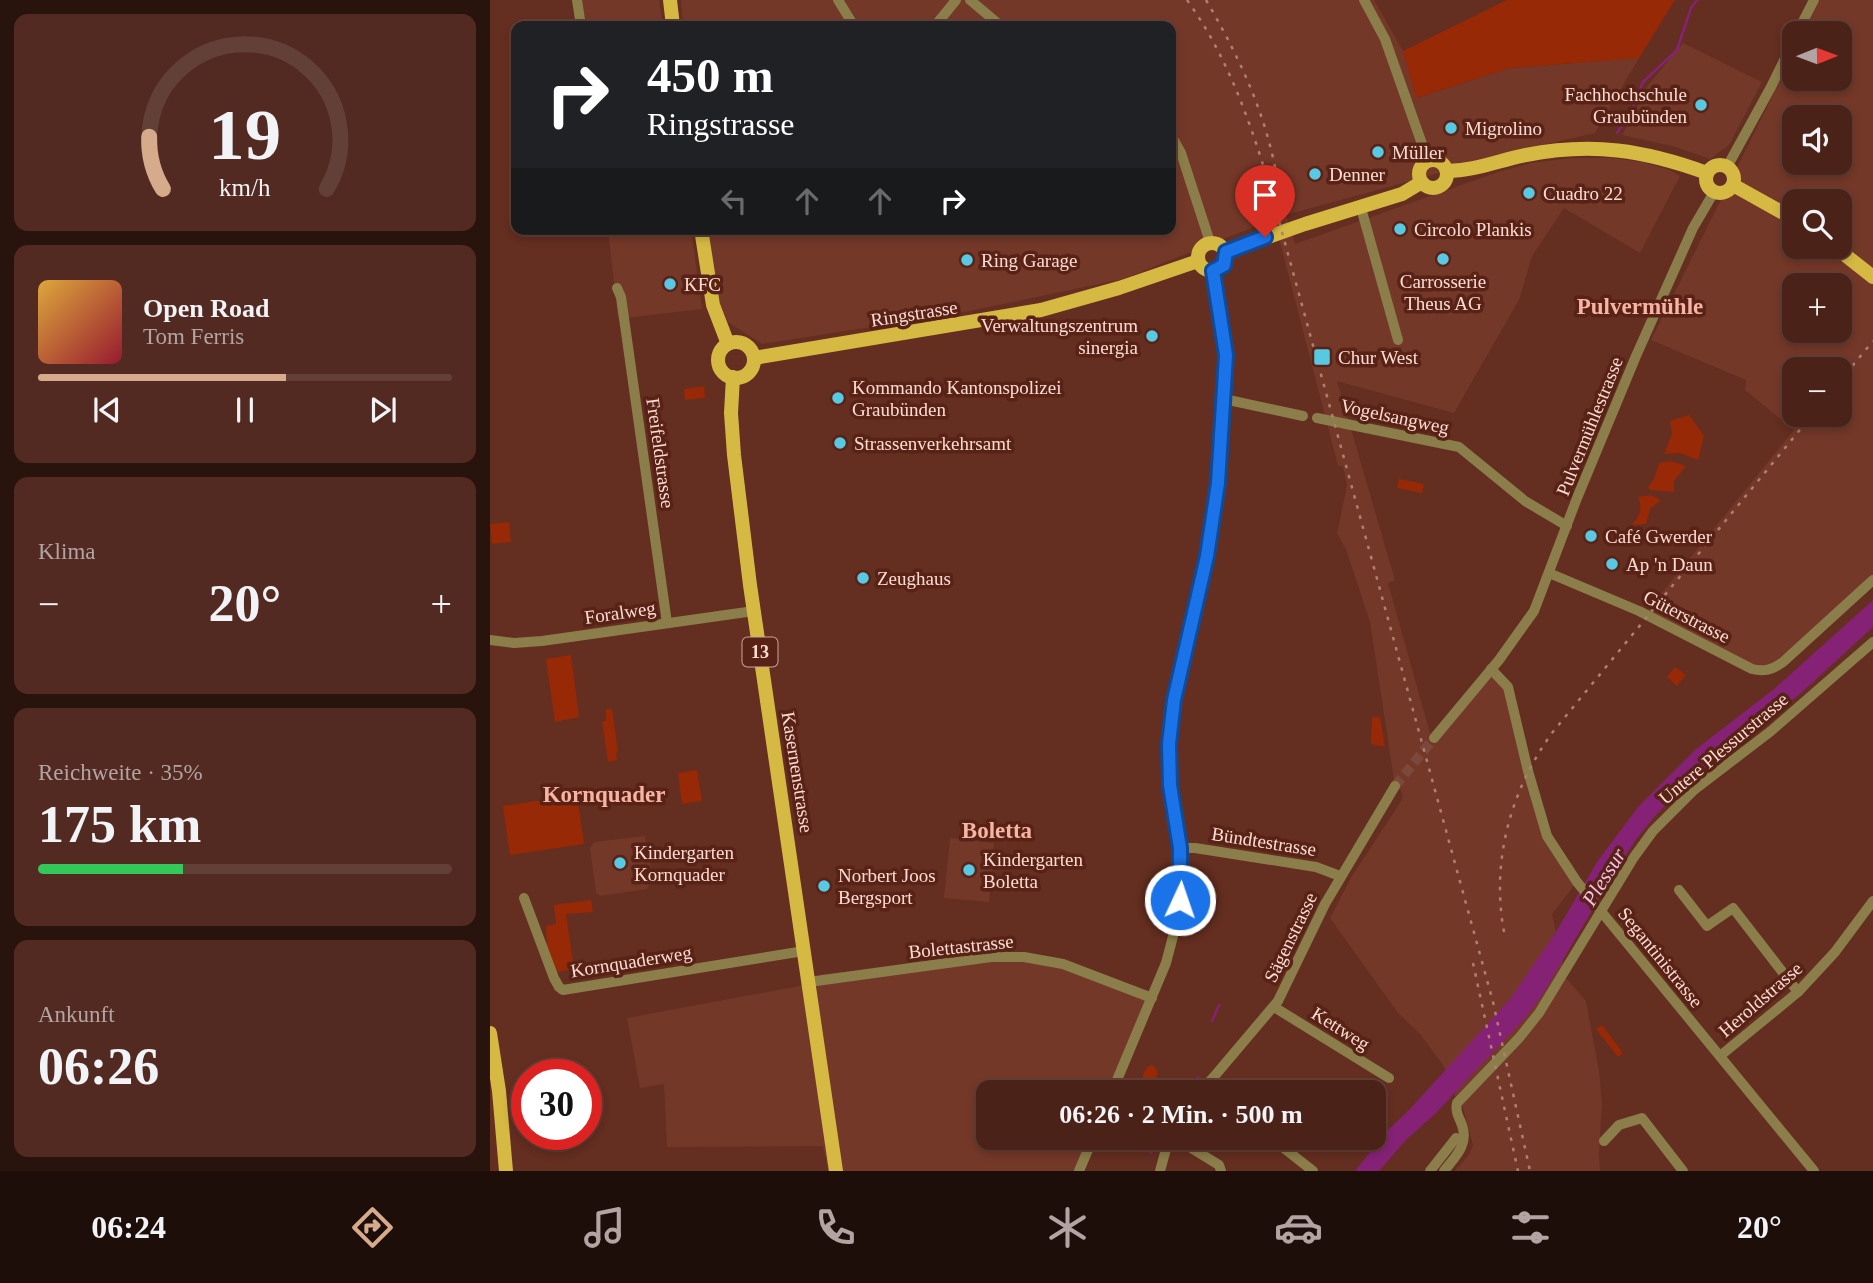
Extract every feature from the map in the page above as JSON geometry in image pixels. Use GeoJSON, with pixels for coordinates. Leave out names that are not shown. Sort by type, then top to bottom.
{"type":"FeatureCollection","features":[{"type":"Feature","properties":{"kind":"main road"},"geometry":{"type":"LineString","coordinates":[[670,0],[672,21]]}},
{"type":"Feature","properties":{"kind":"main road"},"geometry":{"type":"LineString","coordinates":[[1447,172],[1473,170],[1527,154],[1586,147],[1647,154],[1707,173]]}},
{"type":"Feature","properties":{"kind":"main road"},"geometry":{"type":"LineString","coordinates":[[1428,161],[1440,162],[1447,172],[1446,180],[1437,187],[1428,187],[1422,182],[1420,170],[1428,161]]}},
{"type":"Feature","properties":{"kind":"main road"},"geometry":{"type":"LineString","coordinates":[[1718,165],[1727,167],[1732,173],[1733,185],[1727,191],[1714,192],[1707,184],[1707,173],[1718,165]]}},
{"type":"Feature","properties":{"kind":"main road"},"geometry":{"type":"LineString","coordinates":[[1226,252],[1402,194],[1422,182]]}},
{"type":"Feature","properties":{"kind":"main road"},"geometry":{"type":"LineString","coordinates":[[1733,185],[1782,212]]}},
{"type":"Feature","properties":{"kind":"main road"},"geometry":{"type":"LineString","coordinates":[[702,235],[713,305],[728,344]]}},
{"type":"Feature","properties":{"kind":"main road"},"geometry":{"type":"LineString","coordinates":[[1210,242],[1220,245],[1226,252],[1224,265],[1213,271],[1204,269],[1198,261],[1197,254],[1201,247],[1210,242]]}},
{"type":"Feature","properties":{"kind":"main road"},"geometry":{"type":"LineString","coordinates":[[1851,259],[1873,276]]}},
{"type":"Feature","properties":{"kind":"main road","name":"Ringstrasse"},"geometry":{"type":"LineString","coordinates":[[754,358],[1041,310],[1108,292],[1198,261]]}},
{"type":"Feature","properties":{"kind":"main road"},"geometry":{"type":"LineString","coordinates":[[743,343],[754,358],[752,369],[738,378],[727,375],[719,365],[720,353],[728,344],[743,343]]}},
{"type":"Feature","properties":{"kind":"main road","name":"Kasernenstrasse"},"geometry":{"type":"LineString","coordinates":[[733,377],[731,412],[734,456],[754,611],[836,1171]]}},
{"type":"Feature","properties":{"kind":"main road"},"geometry":{"type":"LineString","coordinates":[[490,1033],[499,1091],[506,1171]]}},
{"type":"Feature","properties":{"kind":"street"},"geometry":{"type":"LineString","coordinates":[[577,0],[580,21]]}},
{"type":"Feature","properties":{"kind":"street"},"geometry":{"type":"LineString","coordinates":[[838,0],[851,21]]}},
{"type":"Feature","properties":{"kind":"street"},"geometry":{"type":"LineString","coordinates":[[939,21],[956,0]]}},
{"type":"Feature","properties":{"kind":"street"},"geometry":{"type":"LineString","coordinates":[[970,0],[995,21]]}},
{"type":"Feature","properties":{"kind":"street"},"geometry":{"type":"LineString","coordinates":[[1364,0],[1385,39],[1428,161]]}},
{"type":"Feature","properties":{"kind":"street"},"geometry":{"type":"LineString","coordinates":[[1803,21],[1814,0]]}},
{"type":"Feature","properties":{"kind":"street"},"geometry":{"type":"LineString","coordinates":[[1727,167],[1782,65]]}},
{"type":"Feature","properties":{"kind":"street"},"geometry":{"type":"LineString","coordinates":[[1176,144],[1210,242]]}},
{"type":"Feature","properties":{"kind":"street","name":"Pulvermühlestrasse"},"geometry":{"type":"LineString","coordinates":[[1492,669],[1528,620],[1673,271],[1714,192]]}},
{"type":"Feature","properties":{"kind":"street"},"geometry":{"type":"LineString","coordinates":[[1361,208],[1398,340]]}},
{"type":"Feature","properties":{"kind":"street"},"geometry":{"type":"LineString","coordinates":[[1117,1080],[1169,954],[1177,921],[1181,887],[1180,848],[1169,762],[1171,719],[1213,520],[1224,399],[1225,342],[1213,271]]}},
{"type":"Feature","properties":{"kind":"street","name":"Freifeldstrasse"},"geometry":{"type":"LineString","coordinates":[[617,288],[621,298],[667,623]]}},
{"type":"Feature","properties":{"kind":"street"},"geometry":{"type":"LineString","coordinates":[[1224,399],[1303,416]]}},
{"type":"Feature","properties":{"kind":"street","name":"Vogelsangweg"},"geometry":{"type":"LineString","coordinates":[[1317,418],[1459,447],[1525,501],[1567,526]]}},
{"type":"Feature","properties":{"kind":"street","name":"Güterstrasse"},"geometry":{"type":"LineString","coordinates":[[1549,573],[1639,611],[1752,669],[1771,670],[1873,580]]}},
{"type":"Feature","properties":{"kind":"street","name":"Foralweg"},"geometry":{"type":"LineString","coordinates":[[490,639],[514,643],[542,641],[754,611]]}},
{"type":"Feature","properties":{"kind":"street","name":"Untere Plessurstrasse"},"geometry":{"type":"LineString","coordinates":[[1444,1171],[1464,1142],[1463,1129],[1456,1111],[1457,1103],[1530,1026],[1599,909],[1653,831],[1694,790],[1872,645]]}},
{"type":"Feature","properties":{"kind":"street"},"geometry":{"type":"LineString","coordinates":[[1434,738],[1492,669]]}},
{"type":"Feature","properties":{"kind":"street","name":"Segantinistrasse"},"geometry":{"type":"LineString","coordinates":[[1492,669],[1508,687],[1528,771],[1547,836],[1555,851],[1577,882],[1814,1171]]}},
{"type":"Feature","properties":{"kind":"street","name":"Sägenstrasse"},"geometry":{"type":"LineString","coordinates":[[1210,1080],[1283,994],[1340,876],[1395,786]]}},
{"type":"Feature","properties":{"kind":"street","name":"Bündtestrasse"},"geometry":{"type":"LineString","coordinates":[[1180,848],[1316,867],[1340,876]]}},
{"type":"Feature","properties":{"kind":"street"},"geometry":{"type":"LineString","coordinates":[[1679,890],[1707,926],[1733,908],[1798,992]]}},
{"type":"Feature","properties":{"kind":"street","name":"Kornquaderweg"},"geometry":{"type":"LineString","coordinates":[[524,898],[554,978],[559,987],[566,990],[804,951]]}},
{"type":"Feature","properties":{"kind":"street","name":"Heroldstrasse"},"geometry":{"type":"LineString","coordinates":[[1720,1056],[1798,992],[1837,949],[1873,901]]}},
{"type":"Feature","properties":{"kind":"street","name":"Bolettastrasse"},"geometry":{"type":"LineString","coordinates":[[809,982],[991,957],[1024,957],[1063,964],[1152,998]]}},
{"type":"Feature","properties":{"kind":"street","name":"Kettweg"},"geometry":{"type":"LineString","coordinates":[[1274,1007],[1389,1078]]}},
{"type":"Feature","properties":{"kind":"street"},"geometry":{"type":"LineString","coordinates":[[1604,1141],[1619,1125],[1642,1118],[1683,1171]]}},
{"type":"Feature","properties":{"kind":"street"},"geometry":{"type":"LineString","coordinates":[[1430,1171],[1456,1138]]}},
{"type":"Feature","properties":{"kind":"street"},"geometry":{"type":"LineString","coordinates":[[1079,1171],[1088,1150]]}},
{"type":"Feature","properties":{"kind":"street"},"geometry":{"type":"LineString","coordinates":[[1160,1171],[1165,1150]]}},
{"type":"Feature","properties":{"kind":"street"},"geometry":{"type":"LineString","coordinates":[[1195,1150],[1219,1165],[1221,1171]]}},
{"type":"Feature","properties":{"kind":"street"},"geometry":{"type":"LineString","coordinates":[[1286,1150],[1313,1171]]}},
{"type":"Feature","properties":{"kind":"shaded area"},"geometry":{"type":"Polygon","coordinates":[[[577,0],[659,0],[662,21],[580,21],[577,0]]]}},
{"type":"Feature","properties":{"kind":"shaded area"},"geometry":{"type":"Polygon","coordinates":[[[681,0],[1374,0],[1403,51],[1417,98],[1510,68],[1639,58],[1595,133],[1534,147],[1286,215],[1295,244],[1498,172],[1531,163],[1572,158],[1613,158],[1642,162],[1670,170],[1680,176],[1640,253],[1564,208],[1532,256],[1520,298],[1454,413],[1337,381],[1395,580],[1388,583],[1430,733],[1434,738],[1491,669],[1504,681],[1540,817],[1577,882],[1552,914],[1566,978],[1586,1001],[1599,1071],[1602,1104],[1600,1171],[1455,1171],[1473,1145],[1462,1104],[1454,1095],[1456,1092],[1443,1065],[1420,1034],[1398,1013],[1330,918],[1352,876],[1403,798],[1401,790],[1395,786],[1370,622],[1346,549],[1337,534],[1347,485],[1343,466],[1338,466],[1274,219],[1123,279],[955,314],[762,344],[728,322],[720,304],[707,235],[1176,235],[1176,21],[683,21],[681,0]]]}},
{"type":"Feature","properties":{"kind":"shaded area"},"geometry":{"type":"Polygon","coordinates":[[[1507,0],[1675,0],[1639,58],[1510,68],[1416,98],[1403,51],[1507,0]]]}},
{"type":"Feature","properties":{"kind":"shaded area"},"geometry":{"type":"Polygon","coordinates":[[[1820,0],[1873,0],[1873,580],[1764,671],[1647,611],[1794,430],[1790,427],[1852,427],[1852,357],[1782,357],[1782,420],[1745,390],[1746,380],[1651,340],[1782,77],[1782,91],[1852,91],[1852,21],[1809,21],[1820,0]]]}},
{"type":"Feature","properties":{"kind":"shaded area","name":"Fachhochschule Graubünden"},"geometry":{"type":"Polygon","coordinates":[[[1683,43],[1762,82],[1729,145],[1710,159],[1676,147],[1622,135],[1649,84],[1683,43]]]}},
{"type":"Feature","properties":{"kind":"shaded area"},"geometry":{"type":"Polygon","coordinates":[[[609,235],[692,235],[702,309],[618,319],[609,235]]]}},
{"type":"Feature","properties":{"kind":"shaded area"},"geometry":{"type":"Polygon","coordinates":[[[704,386],[705,398],[685,400],[684,389],[704,386]]]}},
{"type":"Feature","properties":{"kind":"shaded area"},"geometry":{"type":"Polygon","coordinates":[[[1689,415],[1704,436],[1698,460],[1680,453],[1664,454],[1672,434],[1670,421],[1689,415]]]}},
{"type":"Feature","properties":{"kind":"shaded area"},"geometry":{"type":"Polygon","coordinates":[[[1671,461],[1686,466],[1674,481],[1674,492],[1650,490],[1648,487],[1654,479],[1659,463],[1671,461]]]}},
{"type":"Feature","properties":{"kind":"shaded area"},"geometry":{"type":"Polygon","coordinates":[[[1399,479],[1424,484],[1422,493],[1397,488],[1399,479]]]}},
{"type":"Feature","properties":{"kind":"shaded area"},"geometry":{"type":"Polygon","coordinates":[[[1651,495],[1661,500],[1650,509],[1646,524],[1631,525],[1640,512],[1638,497],[1651,495]]]}},
{"type":"Feature","properties":{"kind":"shaded area"},"geometry":{"type":"Polygon","coordinates":[[[509,522],[511,542],[492,544],[490,524],[509,522]]]}},
{"type":"Feature","properties":{"kind":"shaded area"},"geometry":{"type":"Polygon","coordinates":[[[571,655],[579,717],[555,722],[546,659],[571,655]]]}},
{"type":"Feature","properties":{"kind":"shaded area"},"geometry":{"type":"Polygon","coordinates":[[[1675,667],[1686,675],[1677,686],[1667,677],[1675,667]]]}},
{"type":"Feature","properties":{"kind":"shaded area"},"geometry":{"type":"Polygon","coordinates":[[[606,709],[612,709],[618,752],[617,760],[608,762],[602,722],[606,721],[606,709]]]}},
{"type":"Feature","properties":{"kind":"shaded area"},"geometry":{"type":"Polygon","coordinates":[[[1372,717],[1380,717],[1385,747],[1371,744],[1372,717]]]}},
{"type":"Feature","properties":{"kind":"shaded area"},"geometry":{"type":"Polygon","coordinates":[[[697,770],[702,801],[682,804],[678,773],[697,770]]]}},
{"type":"Feature","properties":{"kind":"shaded area"},"geometry":{"type":"Polygon","coordinates":[[[577,795],[584,844],[510,855],[503,806],[577,795]]]}},
{"type":"Feature","properties":{"kind":"shaded area","name":"Kindergarten Kornquader"},"geometry":{"type":"Polygon","coordinates":[[[645,836],[650,855],[651,879],[647,889],[601,896],[596,893],[590,848],[594,842],[645,836]]]}},
{"type":"Feature","properties":{"kind":"shaded area","name":"Kindergarten Boletta"},"geometry":{"type":"Polygon","coordinates":[[[950,838],[994,843],[989,902],[944,898],[950,838]]]}},
{"type":"Feature","properties":{"kind":"shaded area"},"geometry":{"type":"Polygon","coordinates":[[[591,900],[593,912],[566,914],[574,969],[556,972],[547,948],[546,926],[556,924],[554,905],[591,900]]]}},
{"type":"Feature","properties":{"kind":"shaded area"},"geometry":{"type":"Polygon","coordinates":[[[1007,957],[1043,962],[1148,1000],[1115,1080],[976,1080],[976,1150],[1086,1150],[1077,1171],[828,1171],[823,1146],[667,1147],[664,1084],[640,1088],[627,1018],[799,986],[822,974],[1007,957]]]}},
{"type":"Feature","properties":{"kind":"shaded area"},"geometry":{"type":"Polygon","coordinates":[[[1602,1025],[1623,1053],[1618,1057],[1596,1029],[1602,1025]]]}},
{"type":"Feature","properties":{"kind":"shaded area"},"geometry":{"type":"Polygon","coordinates":[[[1152,1065],[1157,1070],[1155,1080],[1143,1080],[1147,1068],[1152,1065]]]}},
{"type":"Feature","properties":{"kind":"water","name":"Plessur"},"geometry":{"type":"Polygon","coordinates":[[[1873,600],[1873,627],[1801,693],[1689,781],[1656,815],[1637,838],[1544,992],[1525,1018],[1379,1171],[1355,1171],[1372,1150],[1386,1150],[1386,1132],[1510,999],[1556,932],[1597,862],[1638,807],[1696,749],[1774,689],[1873,600]]]}},
{"type":"Feature","properties":{"kind":"waterway"},"geometry":{"type":"LineString","coordinates":[[1617,133],[1630,114],[1643,82],[1677,50],[1691,8],[1697,0]]}},
{"type":"Feature","properties":{"kind":"waterway"},"geometry":{"type":"LineString","coordinates":[[1212,1021],[1219,1005]]}},
{"type":"Feature","properties":{"kind":"tunnel"},"geometry":{"type":"LineString","coordinates":[[1395,786],[1434,738]]}},
{"type":"Feature","properties":{"kind":"railway"},"geometry":{"type":"LineString","coordinates":[[1187,0],[1225,64],[1253,134],[1268,181],[1493,1002],[1530,1171]]}},
{"type":"Feature","properties":{"kind":"railway"},"geometry":{"type":"LineString","coordinates":[[1206,0],[1251,89],[1267,136],[1278,184]]}},
{"type":"Feature","properties":{"kind":"railway"},"geometry":{"type":"LineString","coordinates":[[1852,366],[1873,341]]}},
{"type":"Feature","properties":{"kind":"railway"},"geometry":{"type":"LineString","coordinates":[[1504,932],[1500,880],[1502,854],[1515,803],[1537,755],[1552,733],[1802,427]]}},
{"type":"Feature","properties":{"kind":"railway"},"geometry":{"type":"LineString","coordinates":[[1473,963],[1518,1171]]}},
{"type":"Feature","properties":{"kind":"place","name":"Fachhochschule Graubünden"},"geometry":{"type":"Point","coordinates":[1701,105]}},
{"type":"Feature","properties":{"kind":"place","name":"Migrolino"},"geometry":{"type":"Point","coordinates":[1451,128]}},
{"type":"Feature","properties":{"kind":"place","name":"Müller"},"geometry":{"type":"Point","coordinates":[1378,152]}},
{"type":"Feature","properties":{"kind":"place","name":"Denner"},"geometry":{"type":"Point","coordinates":[1315,174]}},
{"type":"Feature","properties":{"kind":"place","name":"Cuadro 22"},"geometry":{"type":"Point","coordinates":[1529,193]}},
{"type":"Feature","properties":{"kind":"place","name":"Circolo Plankis"},"geometry":{"type":"Point","coordinates":[1400,229]}},
{"type":"Feature","properties":{"kind":"place","name":"Carrosserie Theus AG"},"geometry":{"type":"Point","coordinates":[1443,259]}},
{"type":"Feature","properties":{"kind":"place","name":"Ring Garage"},"geometry":{"type":"Point","coordinates":[967,260]}},
{"type":"Feature","properties":{"kind":"place","name":"KFC"},"geometry":{"type":"Point","coordinates":[670,284]}},
{"type":"Feature","properties":{"kind":"place","name":"Verwaltungszentrum sinergia"},"geometry":{"type":"Point","coordinates":[1152,336]}},
{"type":"Feature","properties":{"kind":"place","name":"Chur West"},"geometry":{"type":"Point","coordinates":[1322,357]}},
{"type":"Feature","properties":{"kind":"place","name":"Kommando Kantonspolizei Graubünden"},"geometry":{"type":"Point","coordinates":[838,398]}},
{"type":"Feature","properties":{"kind":"place","name":"Strassenverkehrsamt"},"geometry":{"type":"Point","coordinates":[840,443]}},
{"type":"Feature","properties":{"kind":"place","name":"Café Gwerder"},"geometry":{"type":"Point","coordinates":[1591,536]}},
{"type":"Feature","properties":{"kind":"place","name":"Ap 'n Daun"},"geometry":{"type":"Point","coordinates":[1612,564]}},
{"type":"Feature","properties":{"kind":"place","name":"Zeughaus"},"geometry":{"type":"Point","coordinates":[863,578]}},
{"type":"Feature","properties":{"kind":"place","name":"Kindergarten Kornquader"},"geometry":{"type":"Point","coordinates":[620,863]}},
{"type":"Feature","properties":{"kind":"place","name":"Kindergarten Boletta"},"geometry":{"type":"Point","coordinates":[969,870]}},
{"type":"Feature","properties":{"kind":"place","name":"Norbert Joos Bergsport"},"geometry":{"type":"Point","coordinates":[824,886]}},
{"type":"Feature","properties":{"kind":"district","name":"Pulvermühle"},"geometry":{"type":"Point","coordinates":[1640,306]}},
{"type":"Feature","properties":{"kind":"district","name":"Kornquader"},"geometry":{"type":"Point","coordinates":[604,794]}},
{"type":"Feature","properties":{"kind":"district","name":"Boletta"},"geometry":{"type":"Point","coordinates":[997,830]}},
{"type":"Feature","properties":{"kind":"route"},"geometry":{"type":"LineString","coordinates":[[1180,900],[1180,848],[1170,785],[1169,744],[1174,700],[1207,556],[1218,483],[1226,355],[1213,271],[1224,265],[1226,252],[1265,237]]}}]}
